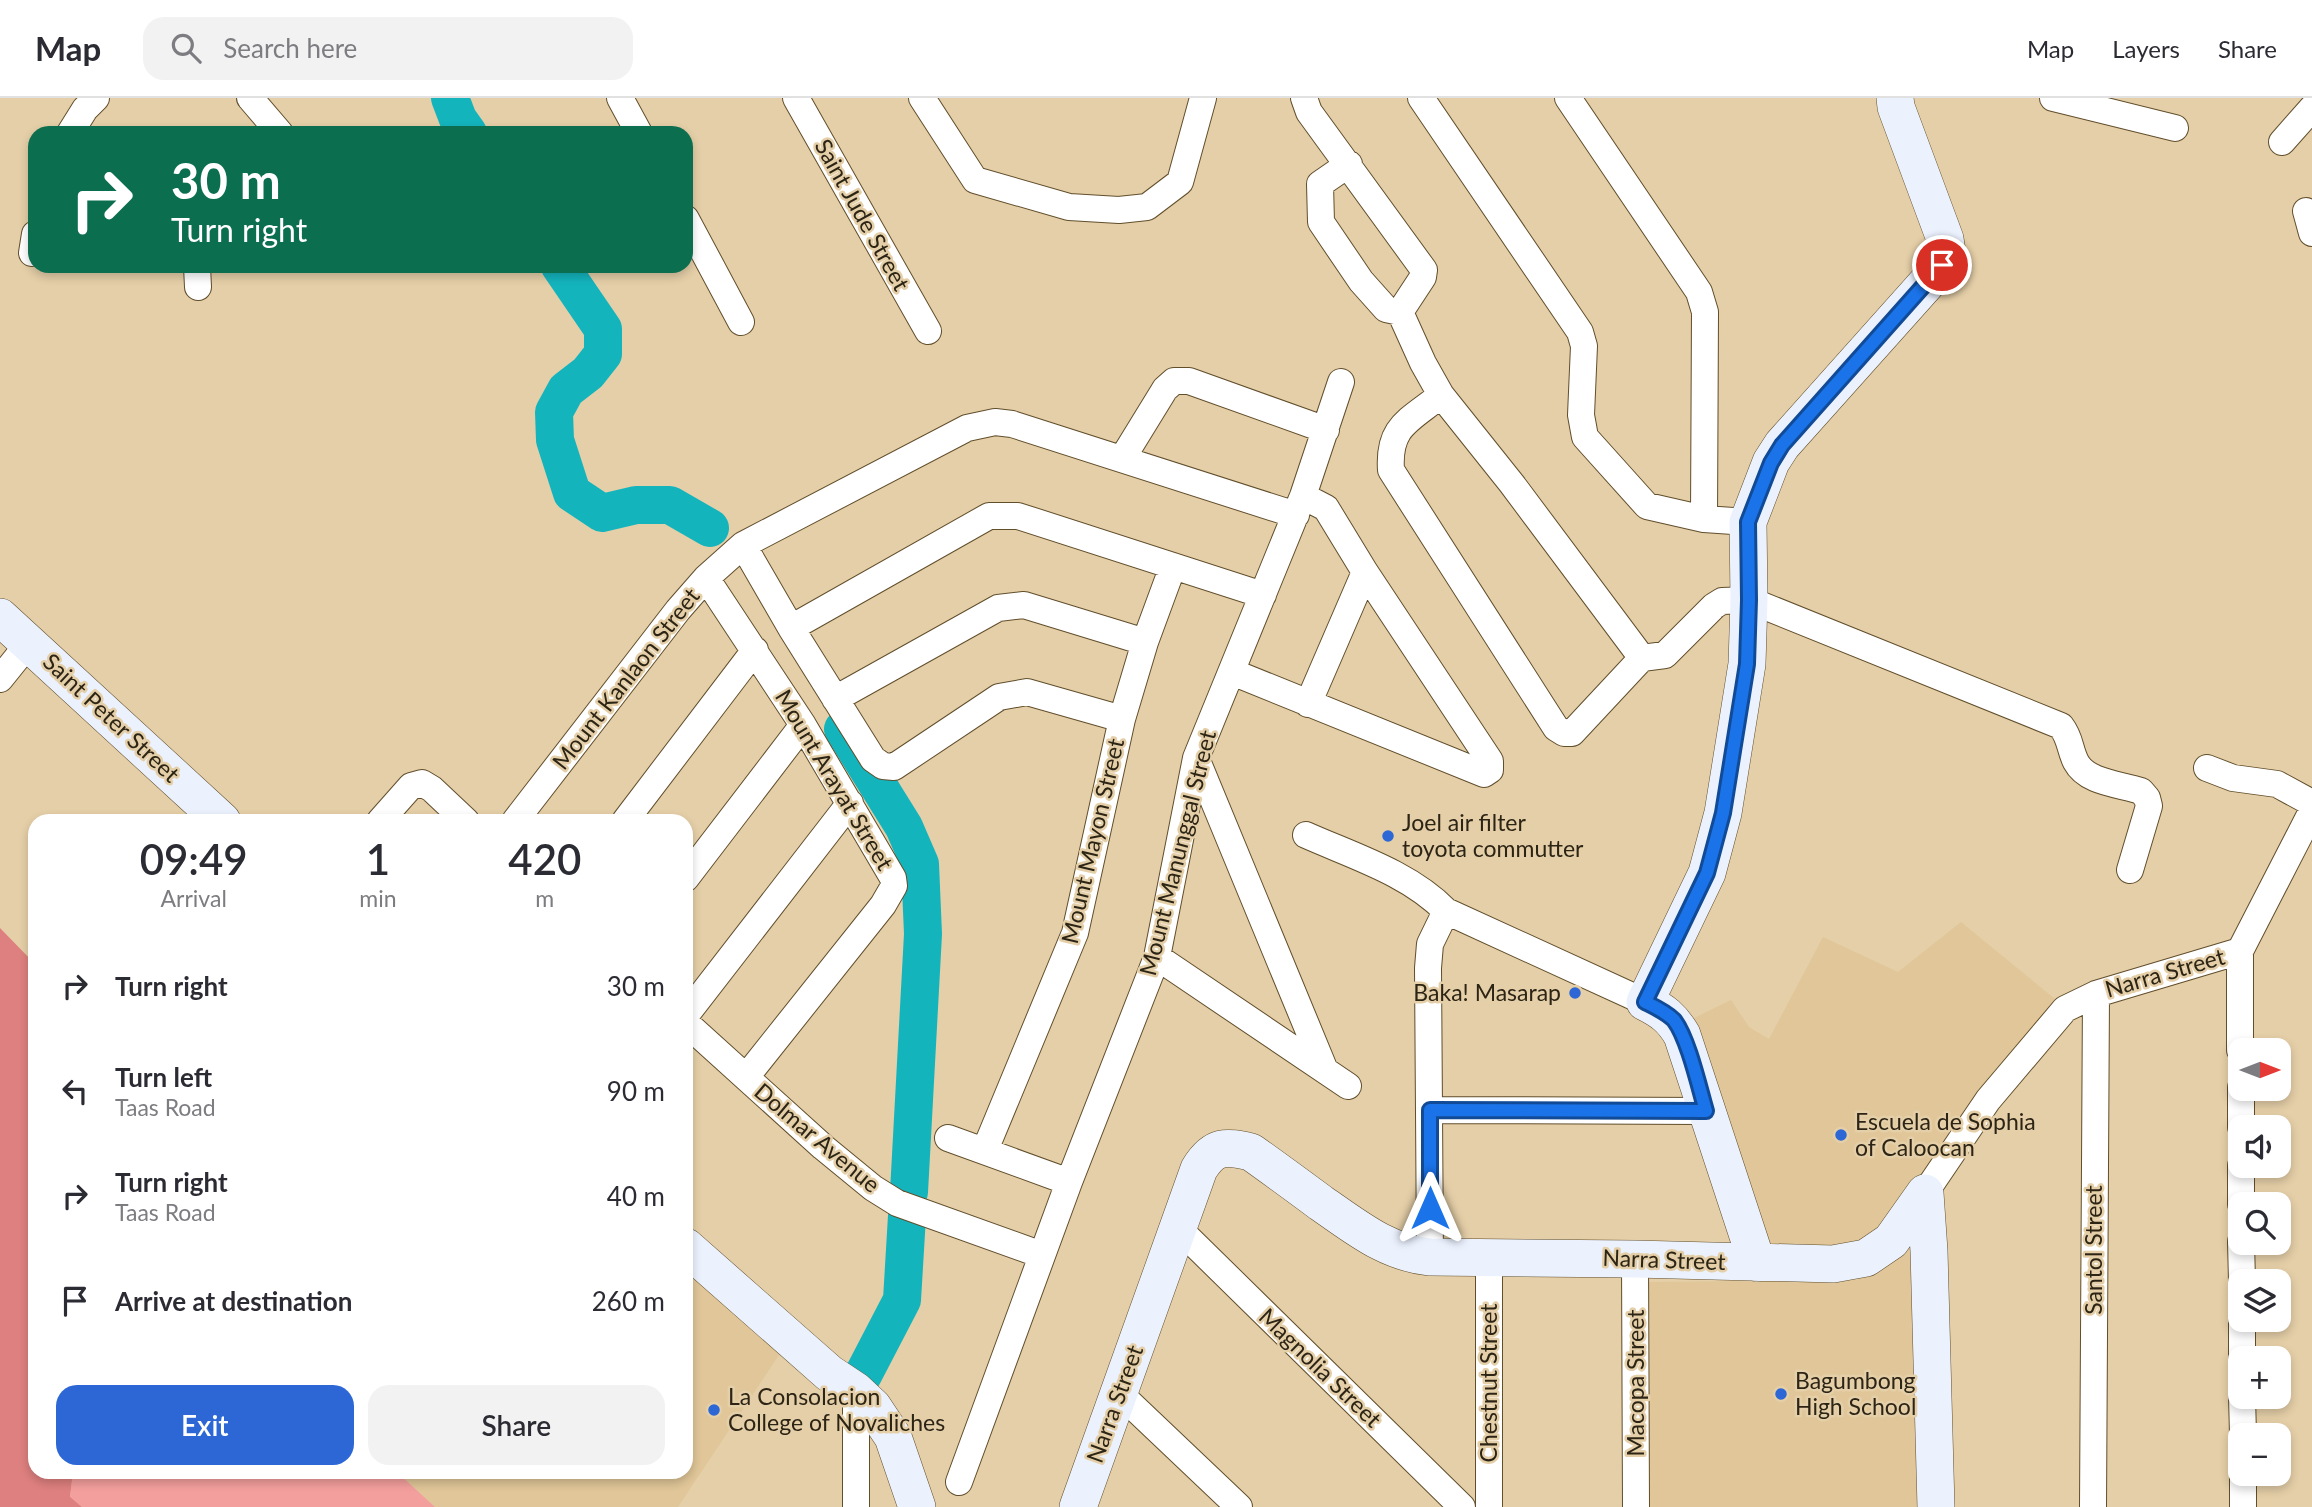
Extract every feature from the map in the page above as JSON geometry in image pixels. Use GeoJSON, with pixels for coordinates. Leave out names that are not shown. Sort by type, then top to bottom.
{"type":"FeatureCollection","features":[{"type":"Feature","properties":{"kind":"street"},"geometry":{"type":"LineString","coordinates":[[74,126],[85,108],[96,98]]}},
{"type":"Feature","properties":{"kind":"street"},"geometry":{"type":"LineString","coordinates":[[250,98],[274,126]]}},
{"type":"Feature","properties":{"kind":"street"},"geometry":{"type":"LineString","coordinates":[[620,98],[635,126]]}},
{"type":"Feature","properties":{"kind":"street","name":"Saint Jude Street"},"geometry":{"type":"LineString","coordinates":[[796,98],[928,331]]}},
{"type":"Feature","properties":{"kind":"street"},"geometry":{"type":"LineString","coordinates":[[922,98],[975,180],[1069,207],[1119,210],[1147,207],[1180,182],[1203,98]]}},
{"type":"Feature","properties":{"kind":"street"},"geometry":{"type":"LineString","coordinates":[[1304,98],[1309,112],[1424,270],[1423,277],[1400,312]]}},
{"type":"Feature","properties":{"kind":"street"},"geometry":{"type":"LineString","coordinates":[[1421,98],[1580,332],[1584,346],[1581,415],[1585,437],[1647,506],[1704,519],[1748,522]]}},
{"type":"Feature","properties":{"kind":"street"},"geometry":{"type":"LineString","coordinates":[[1568,98],[1699,292],[1705,312],[1704,519]]}},
{"type":"Feature","properties":{"kind":"street"},"geometry":{"type":"LineString","coordinates":[[1645,1002],[1707,873],[1723,813],[1747,664],[1748,522],[1771,463],[1782,445],[1936,273],[1947,252],[1945,239],[1895,98]]}},
{"type":"Feature","properties":{"kind":"street"},"geometry":{"type":"LineString","coordinates":[[2053,98],[2175,128]]}},
{"type":"Feature","properties":{"kind":"street"},"geometry":{"type":"LineString","coordinates":[[2282,142],[2312,108]]}},
{"type":"Feature","properties":{"kind":"street"},"geometry":{"type":"LineString","coordinates":[[1349,164],[1320,184],[1321,222],[1361,281],[1386,309],[1400,312]]}},
{"type":"Feature","properties":{"kind":"street"},"geometry":{"type":"LineString","coordinates":[[693,232],[741,322]]}},
{"type":"Feature","properties":{"kind":"street"},"geometry":{"type":"LineString","coordinates":[[1400,312],[1441,395],[1512,484],[1642,658]]}},
{"type":"Feature","properties":{"kind":"street"},"geometry":{"type":"LineString","coordinates":[[1122,459],[1165,390],[1174,381],[1189,380],[1326,430]]}},
{"type":"Feature","properties":{"kind":"street","name":"Mount Manunggal Street"},"geometry":{"type":"LineString","coordinates":[[959,1482],[1069,1182],[1157,957],[1196,758],[1299,506],[1340,382]]}},
{"type":"Feature","properties":{"kind":"street"},"geometry":{"type":"LineString","coordinates":[[1441,395],[1397,430],[1390,449],[1391,470],[1556,728],[1564,733],[1572,733],[1642,658],[1665,655],[1714,606],[1722,601],[1749,600],[2061,726],[2069,737],[2077,764],[2087,775],[2141,791],[2147,797],[2149,806],[2130,870]]}},
{"type":"Feature","properties":{"kind":"street","name":"Mount Kanlaon Street"},"geometry":{"type":"LineString","coordinates":[[520,814],[678,610],[706,578],[743,545],[967,428],[995,422],[1012,424],[1122,459],[1299,506],[1326,508],[1490,761],[1490,770],[1484,774],[1308,704]]}},
{"type":"Feature","properties":{"kind":"street"},"geometry":{"type":"LineString","coordinates":[[791,628],[989,516],[1018,516],[1263,595]]}},
{"type":"Feature","properties":{"kind":"street"},"geometry":{"type":"LineString","coordinates":[[743,545],[873,759],[883,766],[894,767],[999,697],[1027,692],[1122,719]]}},
{"type":"Feature","properties":{"kind":"street","name":"Mount Mayon Street"},"geometry":{"type":"LineString","coordinates":[[985,1150],[1075,933],[1122,719],[1145,642],[1173,566]]}},
{"type":"Feature","properties":{"kind":"street"},"geometry":{"type":"LineString","coordinates":[[1232,672],[1308,704],[1365,572]]}},
{"type":"Feature","properties":{"kind":"street","name":"Mount Arayat Street"},"geometry":{"type":"LineString","coordinates":[[706,578],[803,725],[850,803],[894,886],[891,895],[746,1077]]}},
{"type":"Feature","properties":{"kind":"street"},"geometry":{"type":"LineString","coordinates":[[835,699],[998,608],[1024,605],[1145,642]]}},
{"type":"Feature","properties":{"kind":"street","name":"Saint Peter Street"},"geometry":{"type":"LineString","coordinates":[[0,617],[214,814]]}},
{"type":"Feature","properties":{"kind":"street"},"geometry":{"type":"LineString","coordinates":[[0,695],[0,681],[29,643]]}},
{"type":"Feature","properties":{"kind":"street"},"geometry":{"type":"LineString","coordinates":[[630,814],[755,650]]}},
{"type":"Feature","properties":{"kind":"street"},"geometry":{"type":"LineString","coordinates":[[693,869],[803,725]]}},
{"type":"Feature","properties":{"kind":"street"},"geometry":{"type":"LineString","coordinates":[[1196,758],[1324,1068]]}},
{"type":"Feature","properties":{"kind":"street"},"geometry":{"type":"LineString","coordinates":[[2207,768],[2233,778],[2277,784],[2312,803]]}},
{"type":"Feature","properties":{"kind":"street"},"geometry":{"type":"LineString","coordinates":[[386,814],[411,786],[422,783],[459,814]]}},
{"type":"Feature","properties":{"kind":"street"},"geometry":{"type":"LineString","coordinates":[[693,1005],[850,803]]}},
{"type":"Feature","properties":{"kind":"street","name":"Narra Street"},"geometry":{"type":"LineString","coordinates":[[1078,1507],[1199,1169],[1207,1156],[1220,1148],[1251,1152],[1365,1234],[1389,1248],[1410,1255],[1833,1264],[1866,1258],[1891,1241],[1988,1100],[2066,1009],[2096,994],[2240,951],[2312,811]]}},
{"type":"Feature","properties":{"kind":"street"},"geometry":{"type":"LineString","coordinates":[[1306,835],[1421,889],[1446,911],[1645,1002],[1674,1021],[1682,1035],[1757,1263]]}},
{"type":"Feature","properties":{"kind":"street"},"geometry":{"type":"LineString","coordinates":[[1430,1257],[1427,968],[1430,944],[1446,911]]}},
{"type":"Feature","properties":{"kind":"street"},"geometry":{"type":"LineString","coordinates":[[2240,951],[2241,1038]]}},
{"type":"Feature","properties":{"kind":"street"},"geometry":{"type":"LineString","coordinates":[[1157,957],[1348,1086]]}},
{"type":"Feature","properties":{"kind":"street","name":"Santol Street"},"geometry":{"type":"LineString","coordinates":[[2093,1507],[2096,994]]}},
{"type":"Feature","properties":{"kind":"street","name":"Dolmar Avenue"},"geometry":{"type":"LineString","coordinates":[[693,1029],[823,1147],[873,1188],[897,1203],[1042,1255]]}},
{"type":"Feature","properties":{"kind":"street"},"geometry":{"type":"LineString","coordinates":[[1430,1110],[1706,1111]]}},
{"type":"Feature","properties":{"kind":"street"},"geometry":{"type":"LineString","coordinates":[[948,1138],[1069,1182]]}},
{"type":"Feature","properties":{"kind":"street"},"geometry":{"type":"LineString","coordinates":[[1925,1193],[1936,1507]]}},
{"type":"Feature","properties":{"kind":"street","name":"Magnolia Street"},"geometry":{"type":"LineString","coordinates":[[1179,1229],[1462,1507]]}},
{"type":"Feature","properties":{"kind":"street"},"geometry":{"type":"LineString","coordinates":[[693,1253],[829,1373],[856,1391],[873,1407],[893,1437],[917,1507]]}},
{"type":"Feature","properties":{"kind":"street","name":"Chestnut Street"},"geometry":{"type":"LineString","coordinates":[[1489,1258],[1489,1507]]}},
{"type":"Feature","properties":{"kind":"street","name":"Macopa Street"},"geometry":{"type":"LineString","coordinates":[[1635,1259],[1636,1507]]}},
{"type":"Feature","properties":{"kind":"street"},"geometry":{"type":"LineString","coordinates":[[856,1391],[856,1507]]}},
{"type":"Feature","properties":{"kind":"street"},"geometry":{"type":"LineString","coordinates":[[1119,1393],[1239,1507]]}},
{"type":"Feature","properties":{"kind":"street"},"geometry":{"type":"LineString","coordinates":[[2243,1486],[2243,1507]]}},
{"type":"Feature","properties":{"kind":"shaded area","name":"Escuela de Sophia of Caloocan"},"geometry":{"type":"Polygon","coordinates":[[[1961,922],[2055,999],[1887,1232],[1862,1250],[1763,1255],[1690,1020],[1731,1000],[1749,1027],[1769,1039],[1823,937],[1898,972],[1961,922]]]}},
{"type":"Feature","properties":{"kind":"shaded area"},"geometry":{"type":"Polygon","coordinates":[[[0,928],[28,957],[28,1479],[72,1479],[70,1497],[82,1507],[0,1507],[0,928]]]}},
{"type":"Feature","properties":{"kind":"shaded area","name":"Bagumbong High School"},"geometry":{"type":"Polygon","coordinates":[[[1911,1241],[1918,1507],[1648,1507],[1646,1282],[1857,1280],[1911,1241]]]}},
{"type":"Feature","properties":{"kind":"shaded area","name":"La Consolacion College of Novaliches"},"geometry":{"type":"Polygon","coordinates":[[[693,1266],[783,1349],[678,1507],[435,1507],[405,1479],[693,1479],[693,1266]]]}},
{"type":"Feature","properties":{"kind":"shaded area"},"geometry":{"type":"Polygon","coordinates":[[[72,1479],[405,1479],[435,1507],[82,1507],[70,1498],[72,1479]]]}},
{"type":"Feature","properties":{"kind":"waterway"},"geometry":{"type":"LineString","coordinates":[[450,98],[463,126]]}},
{"type":"Feature","properties":{"kind":"waterway"},"geometry":{"type":"LineString","coordinates":[[565,273],[603,329],[603,354],[588,373],[566,390],[554,412],[555,440],[572,493],[602,513],[636,505],[670,505],[710,528]]}},
{"type":"Feature","properties":{"kind":"waterway"},"geometry":{"type":"LineString","coordinates":[[843,729],[904,827],[920,864],[923,934],[909,1192]]}},
{"type":"Feature","properties":{"kind":"waterway"},"geometry":{"type":"LineString","coordinates":[[863,1375],[902,1300],[907,1216]]}},
{"type":"Feature","properties":{"kind":"place","name":"Joel air filter toyota commutter"},"geometry":{"type":"Point","coordinates":[1388,836]}},
{"type":"Feature","properties":{"kind":"place","name":"Baka! Masarap"},"geometry":{"type":"Point","coordinates":[1575,993]}},
{"type":"Feature","properties":{"kind":"place","name":"Escuela de Sophia of Caloocan"},"geometry":{"type":"Point","coordinates":[1841,1135]}},
{"type":"Feature","properties":{"kind":"place","name":"Bagumbong High School"},"geometry":{"type":"Point","coordinates":[1781,1394]}},
{"type":"Feature","properties":{"kind":"place","name":"La Consolacion College of Novaliches"},"geometry":{"type":"Point","coordinates":[714,1410]}},
{"type":"Feature","properties":{"kind":"route"},"geometry":{"type":"LineString","coordinates":[[1430,1208],[1430,1110],[1706,1111],[1682,1035],[1674,1021],[1645,1002],[1707,873],[1723,813],[1747,664],[1748,522],[1771,463],[1782,445],[1942,265]]}}]}
